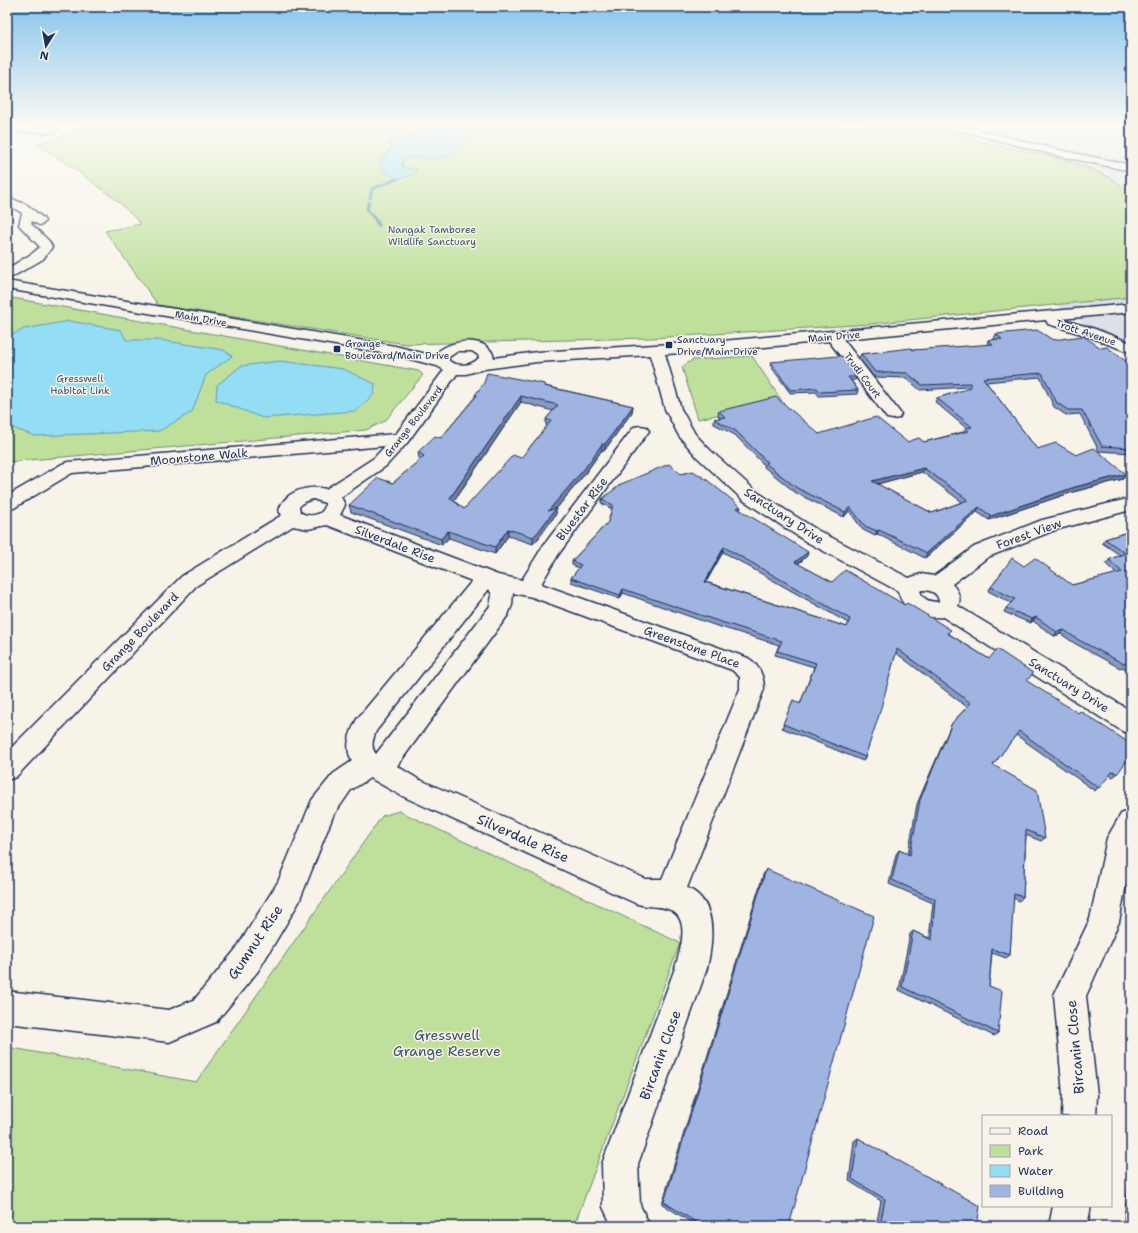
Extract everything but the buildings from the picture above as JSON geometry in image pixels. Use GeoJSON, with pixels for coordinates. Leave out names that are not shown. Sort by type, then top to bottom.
{"type":"FeatureCollection","features":[{"type":"Feature","properties":{"kind":"street"},"geometry":{"type":"LineString","coordinates":[[7,200],[23,207],[28,213],[25,225],[45,244],[43,252],[7,274]]}},
{"type":"Feature","properties":{"kind":"street","name":"Main Drive"},"geometry":{"type":"LineString","coordinates":[[7,285],[395,351],[447,361],[468,369],[482,358],[537,358],[657,351],[1041,318],[1131,308]]}},
{"type":"Feature","properties":{"kind":"street","name":"Trott Avenue"},"geometry":{"type":"LineString","coordinates":[[1041,318],[1090,332],[1131,348]]}},
{"type":"Feature","properties":{"kind":"street","name":"Trudi Court"},"geometry":{"type":"LineString","coordinates":[[833,336],[892,414]]}},
{"type":"Feature","properties":{"kind":"street"},"geometry":{"type":"LineString","coordinates":[[447,361],[451,349],[465,346],[478,348],[482,358]]}},
{"type":"Feature","properties":{"kind":"street","name":"Sanctuary Drive"},"geometry":{"type":"LineString","coordinates":[[657,351],[673,409],[688,436],[714,464],[750,496],[812,536],[910,587]]}},
{"type":"Feature","properties":{"kind":"street","name":"Grange Boulevard"},"geometry":{"type":"LineString","coordinates":[[329,496],[380,462],[401,439],[447,361]]}},
{"type":"Feature","properties":{"kind":"street","name":"Bluestar Rise"},"geometry":{"type":"LineString","coordinates":[[527,589],[550,551],[640,431]]}},
{"type":"Feature","properties":{"kind":"street","name":"Moonstone Walk"},"geometry":{"type":"LineString","coordinates":[[7,504],[68,468],[401,439]]}},
{"type":"Feature","properties":{"kind":"street"},"geometry":{"type":"LineString","coordinates":[[312,493],[320,493],[329,496],[335,504],[333,510],[326,517],[310,522],[302,522],[292,518],[289,513],[291,503],[297,498],[312,493]]}},
{"type":"Feature","properties":{"kind":"street","name":"Forest View"},"geometry":{"type":"LineString","coordinates":[[937,585],[981,552],[1049,525],[1131,504]]}},
{"type":"Feature","properties":{"kind":"street","name":"Silverdale Rise"},"geometry":{"type":"LineString","coordinates":[[326,517],[491,580]]}},
{"type":"Feature","properties":{"kind":"street","name":"Grange Boulevard"},"geometry":{"type":"LineString","coordinates":[[7,769],[189,581],[292,518]]}},
{"type":"Feature","properties":{"kind":"street"},"geometry":{"type":"LineString","coordinates":[[491,580],[502,590],[504,599],[500,610],[374,767],[361,754],[360,741],[366,726],[491,580]]}},
{"type":"Feature","properties":{"kind":"street","name":"Greenstone Place"},"geometry":{"type":"LineString","coordinates":[[491,580],[527,589],[740,664],[750,671],[753,680],[752,689],[670,895]]}},
{"type":"Feature","properties":{"kind":"street"},"geometry":{"type":"LineString","coordinates":[[921,582],[937,585],[943,589],[950,598],[950,602],[946,609],[932,610],[918,605],[910,596],[908,591],[910,587],[921,582]]}},
{"type":"Feature","properties":{"kind":"street","name":"Sanctuary Drive"},"geometry":{"type":"LineString","coordinates":[[946,609],[1131,724]]}},
{"type":"Feature","properties":{"kind":"street","name":"Silverdale Rise"},"geometry":{"type":"LineString","coordinates":[[374,767],[409,787],[645,893],[670,895]]}},
{"type":"Feature","properties":{"kind":"street","name":"Gumnut Rise"},"geometry":{"type":"LineString","coordinates":[[7,1007],[169,1026],[205,1011],[247,960],[288,892],[322,809],[342,782],[374,767]]}},
{"type":"Feature","properties":{"kind":"street","name":"Bircanin Close"},"geometry":{"type":"LineString","coordinates":[[1079,1115],[1080,1095],[1070,995],[1104,922],[1121,838],[1131,823]]}},
{"type":"Feature","properties":{"kind":"street","name":"Bircanin Close"},"geometry":{"type":"LineString","coordinates":[[631,1226],[622,1207],[620,1164],[691,968],[697,947],[698,930],[694,913],[684,902],[670,895]]}},
{"type":"Feature","properties":{"kind":"street"},"geometry":{"type":"LineString","coordinates":[[1068,1226],[1072,1207]]}},
{"type":"Feature","properties":{"kind":"shaded area"},"geometry":{"type":"Polygon","coordinates":[[[1116,184],[1131,184],[1131,195],[1124,186],[1116,184]]]}},
{"type":"Feature","properties":{"kind":"shaded area"},"geometry":{"type":"Polygon","coordinates":[[[1131,297],[1131,341],[1084,324],[1057,305],[1131,297]]]}},
{"type":"Feature","properties":{"kind":"green space","name":"Nangak Tamboree Wildlife Sanctuary"},"geometry":{"type":"Polygon","coordinates":[[[94,184],[1120,184],[1131,195],[1131,297],[870,324],[651,338],[406,344],[158,305],[105,231],[141,224],[119,202],[94,184]]]}},
{"type":"Feature","properties":{"kind":"green space","name":"Gresswell Habitat Link"},"geometry":{"type":"Polygon","coordinates":[[[7,297],[419,371],[423,375],[385,421],[366,430],[7,462],[7,297]]]}},
{"type":"Feature","properties":{"kind":"green space"},"geometry":{"type":"Polygon","coordinates":[[[752,356],[782,401],[698,419],[682,367],[692,360],[752,356]]]}},
{"type":"Feature","properties":{"kind":"green space","name":"Gresswell Grange Reserve"},"geometry":{"type":"Polygon","coordinates":[[[399,811],[680,943],[574,1226],[12,1226],[7,1222],[7,1047],[196,1082],[382,816],[399,811]]]}},
{"type":"Feature","properties":{"kind":"water"},"geometry":{"type":"Polygon","coordinates":[[[69,321],[121,330],[126,340],[160,340],[224,350],[232,356],[206,375],[192,412],[159,431],[35,436],[7,426],[7,337],[24,329],[69,321]]]}},
{"type":"Feature","properties":{"kind":"water"},"geometry":{"type":"Polygon","coordinates":[[[280,361],[343,369],[375,384],[374,394],[356,411],[263,418],[216,400],[217,385],[241,366],[280,361]]]}},
{"type":"Feature","properties":{"kind":"waterway"},"geometry":{"type":"LineString","coordinates":[[370,198],[372,189],[386,184]]}},
{"type":"Feature","properties":{"kind":"waterway"},"geometry":{"type":"LineString","coordinates":[[369,202],[367,209],[377,222]]}},
{"type":"Feature","properties":{"kind":"waterway"},"geometry":{"type":"LineString","coordinates":[[376,221],[379,225]]}},
{"type":"Feature","properties":{"kind":"place","name":"Sanctuary Drive/Main Drive"},"geometry":{"type":"Point","coordinates":[669,345]}},
{"type":"Feature","properties":{"kind":"place","name":"Grange Boulevard/Main Drive"},"geometry":{"type":"Point","coordinates":[337,349]}}]}
